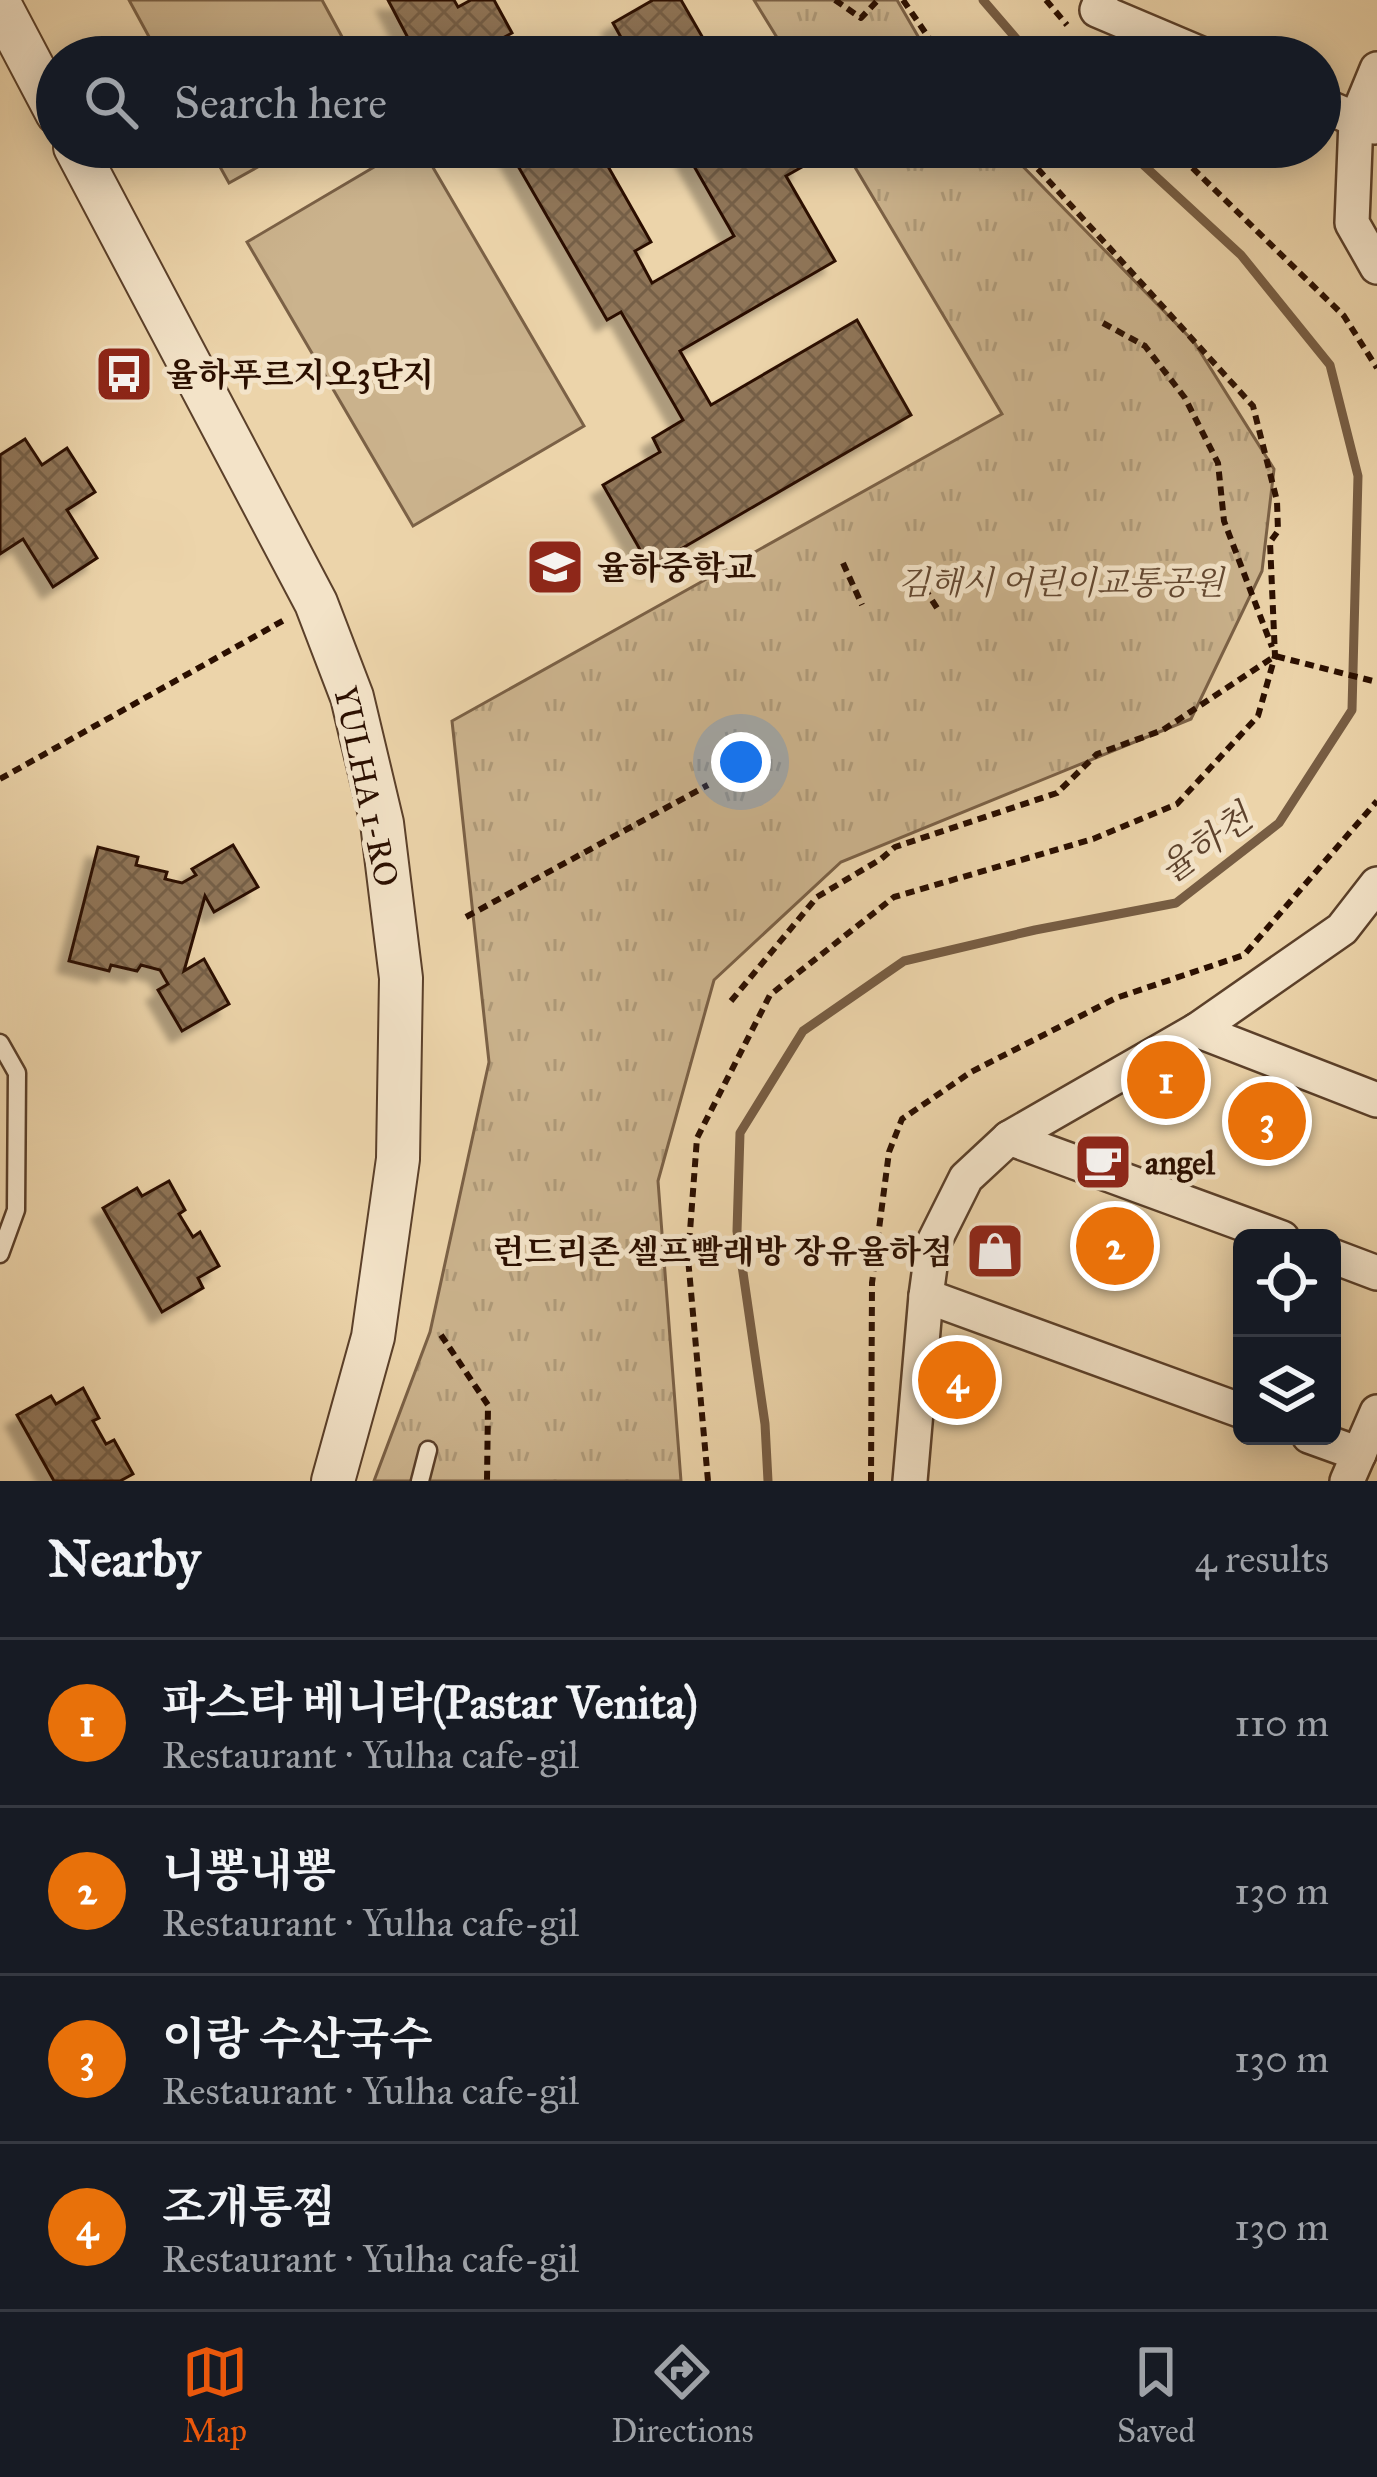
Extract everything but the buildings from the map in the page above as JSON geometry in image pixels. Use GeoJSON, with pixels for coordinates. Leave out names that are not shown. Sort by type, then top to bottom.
{"type":"FeatureCollection","features":[{"type":"Feature","properties":{"kind":"street"},"geometry":{"type":"LineString","coordinates":[[0,5],[36,73]]}},
{"type":"Feature","properties":{"kind":"street"},"geometry":{"type":"LineString","coordinates":[[1099,5],[1164,36]]}},
{"type":"Feature","properties":{"kind":"street"},"geometry":{"type":"LineString","coordinates":[[1377,69],[1352,223],[1377,267]]}},
{"type":"Feature","properties":{"kind":"street","name":"YULHA 1-RO"},"geometry":{"type":"LineString","coordinates":[[86,168],[316,603],[352,697],[382,824],[401,978],[398,1159],[373,1337],[333,1481]]}},
{"type":"Feature","properties":{"kind":"street"},"geometry":{"type":"LineString","coordinates":[[916,1479],[933,1244],[966,1178],[1009,1138],[1197,1030],[1342,929],[1377,884]]}},
{"type":"Feature","properties":{"kind":"street"},"geometry":{"type":"LineString","coordinates":[[1197,1030],[1377,1100]]}},
{"type":"Feature","properties":{"kind":"street"},"geometry":{"type":"LineString","coordinates":[[1009,1138],[1257,1229]]}},
{"type":"Feature","properties":{"kind":"street"},"geometry":{"type":"LineString","coordinates":[[1341,1259],[1377,1273]]}},
{"type":"Feature","properties":{"kind":"street"},"geometry":{"type":"LineString","coordinates":[[926,1296],[1233,1409]]}},
{"type":"Feature","properties":{"kind":"street"},"geometry":{"type":"LineString","coordinates":[[1322,1445],[1353,1468],[1377,1412]]}},
{"type":"Feature","properties":{"kind":"lane"},"geometry":{"type":"LineString","coordinates":[[0,1043],[17,1073],[16,1210],[0,1254]]}},
{"type":"Feature","properties":{"kind":"lane"},"geometry":{"type":"LineString","coordinates":[[420,1481],[428,1450]]}},
{"type":"Feature","properties":{"kind":"path"},"geometry":{"type":"LineString","coordinates":[[835,0],[860,19],[878,0]]}},
{"type":"Feature","properties":{"kind":"path"},"geometry":{"type":"LineString","coordinates":[[903,0],[928,36]]}},
{"type":"Feature","properties":{"kind":"path"},"geometry":{"type":"LineString","coordinates":[[708,1481],[688,1258],[697,1138],[770,995],[894,897],[1093,839],[1177,804],[1258,716],[1276,656],[1270,542],[1278,531],[1276,501],[1253,406],[1037,168]]}},
{"type":"Feature","properties":{"kind":"path"},"geometry":{"type":"LineString","coordinates":[[1192,168],[1344,316],[1377,368]]}},
{"type":"Feature","properties":{"kind":"path"},"geometry":{"type":"LineString","coordinates":[[1103,323],[1145,346],[1185,398],[1218,463],[1223,521],[1276,656]]}},
{"type":"Feature","properties":{"kind":"path"},"geometry":{"type":"LineString","coordinates":[[843,563],[862,605]]}},
{"type":"Feature","properties":{"kind":"path"},"geometry":{"type":"LineString","coordinates":[[916,575],[937,608]]}},
{"type":"Feature","properties":{"kind":"path"},"geometry":{"type":"LineString","coordinates":[[0,779],[316,603]]}},
{"type":"Feature","properties":{"kind":"path"},"geometry":{"type":"LineString","coordinates":[[731,1001],[817,897],[895,847],[1057,793],[1097,754],[1163,730],[1276,656],[1377,682]]}},
{"type":"Feature","properties":{"kind":"path"},"geometry":{"type":"LineString","coordinates":[[466,917],[708,785]]}},
{"type":"Feature","properties":{"kind":"path"},"geometry":{"type":"LineString","coordinates":[[441,1335],[488,1405],[487,1481]]}},
{"type":"Feature","properties":{"kind":"green space"},"geometry":{"type":"Polygon","coordinates":[[[129,0],[322,0],[342,36],[149,36],[129,0]]]}},
{"type":"Feature","properties":{"kind":"green space"},"geometry":{"type":"Polygon","coordinates":[[[754,0],[897,0],[918,36],[776,36],[754,0]]]}},
{"type":"Feature","properties":{"kind":"green space"},"geometry":{"type":"Polygon","coordinates":[[[221,168],[256,168],[229,183],[221,168]]]}},
{"type":"Feature","properties":{"kind":"green space"},"geometry":{"type":"Polygon","coordinates":[[[372,168],[433,168],[584,426],[413,526],[247,242],[372,168]]]}},
{"type":"Feature","properties":{"kind":"green space","name":"김해시 어린이교통공원"},"geometry":{"type":"Polygon","coordinates":[[[856,168],[1024,168],[1194,342],[1274,469],[1262,571],[1191,719],[841,862],[714,980],[658,1181],[681,1481],[374,1481],[430,1332],[489,1062],[452,721],[1002,414],[856,168]]]}},
{"type":"Feature","properties":{"kind":"waterway","name":"율하천"},"geometry":{"type":"LineString","coordinates":[[983,0],[1014,36]]}},
{"type":"Feature","properties":{"kind":"waterway","name":"율하천"},"geometry":{"type":"LineString","coordinates":[[768,1481],[765,1424],[737,1231],[740,1133],[803,1031],[904,961],[1176,903],[1279,823],[1352,710],[1358,476],[1330,365],[1241,255],[1147,168]]}},
{"type":"Feature","properties":{"kind":"place","name":"율하푸르지오3단지"},"geometry":{"type":"Point","coordinates":[124,374]}},
{"type":"Feature","properties":{"kind":"place","name":"율하중학교"},"geometry":{"type":"Point","coordinates":[555,567]}},
{"type":"Feature","properties":{"kind":"place","name":"파스타 베니타(Pastar Venita)"},"geometry":{"type":"Point","coordinates":[1166,1080]}},
{"type":"Feature","properties":{"kind":"place","name":"이랑 수산국수"},"geometry":{"type":"Point","coordinates":[1267,1121]}},
{"type":"Feature","properties":{"kind":"place","name":"angel"},"geometry":{"type":"Point","coordinates":[1103,1162]}},
{"type":"Feature","properties":{"kind":"place","name":"니뽕내뽕"},"geometry":{"type":"Point","coordinates":[1115,1246]}},
{"type":"Feature","properties":{"kind":"place","name":"런드리존 셀프빨래방 장유율하점"},"geometry":{"type":"Point","coordinates":[995,1251]}},
{"type":"Feature","properties":{"kind":"place","name":"조개통찜"},"geometry":{"type":"Point","coordinates":[957,1380]}}]}
